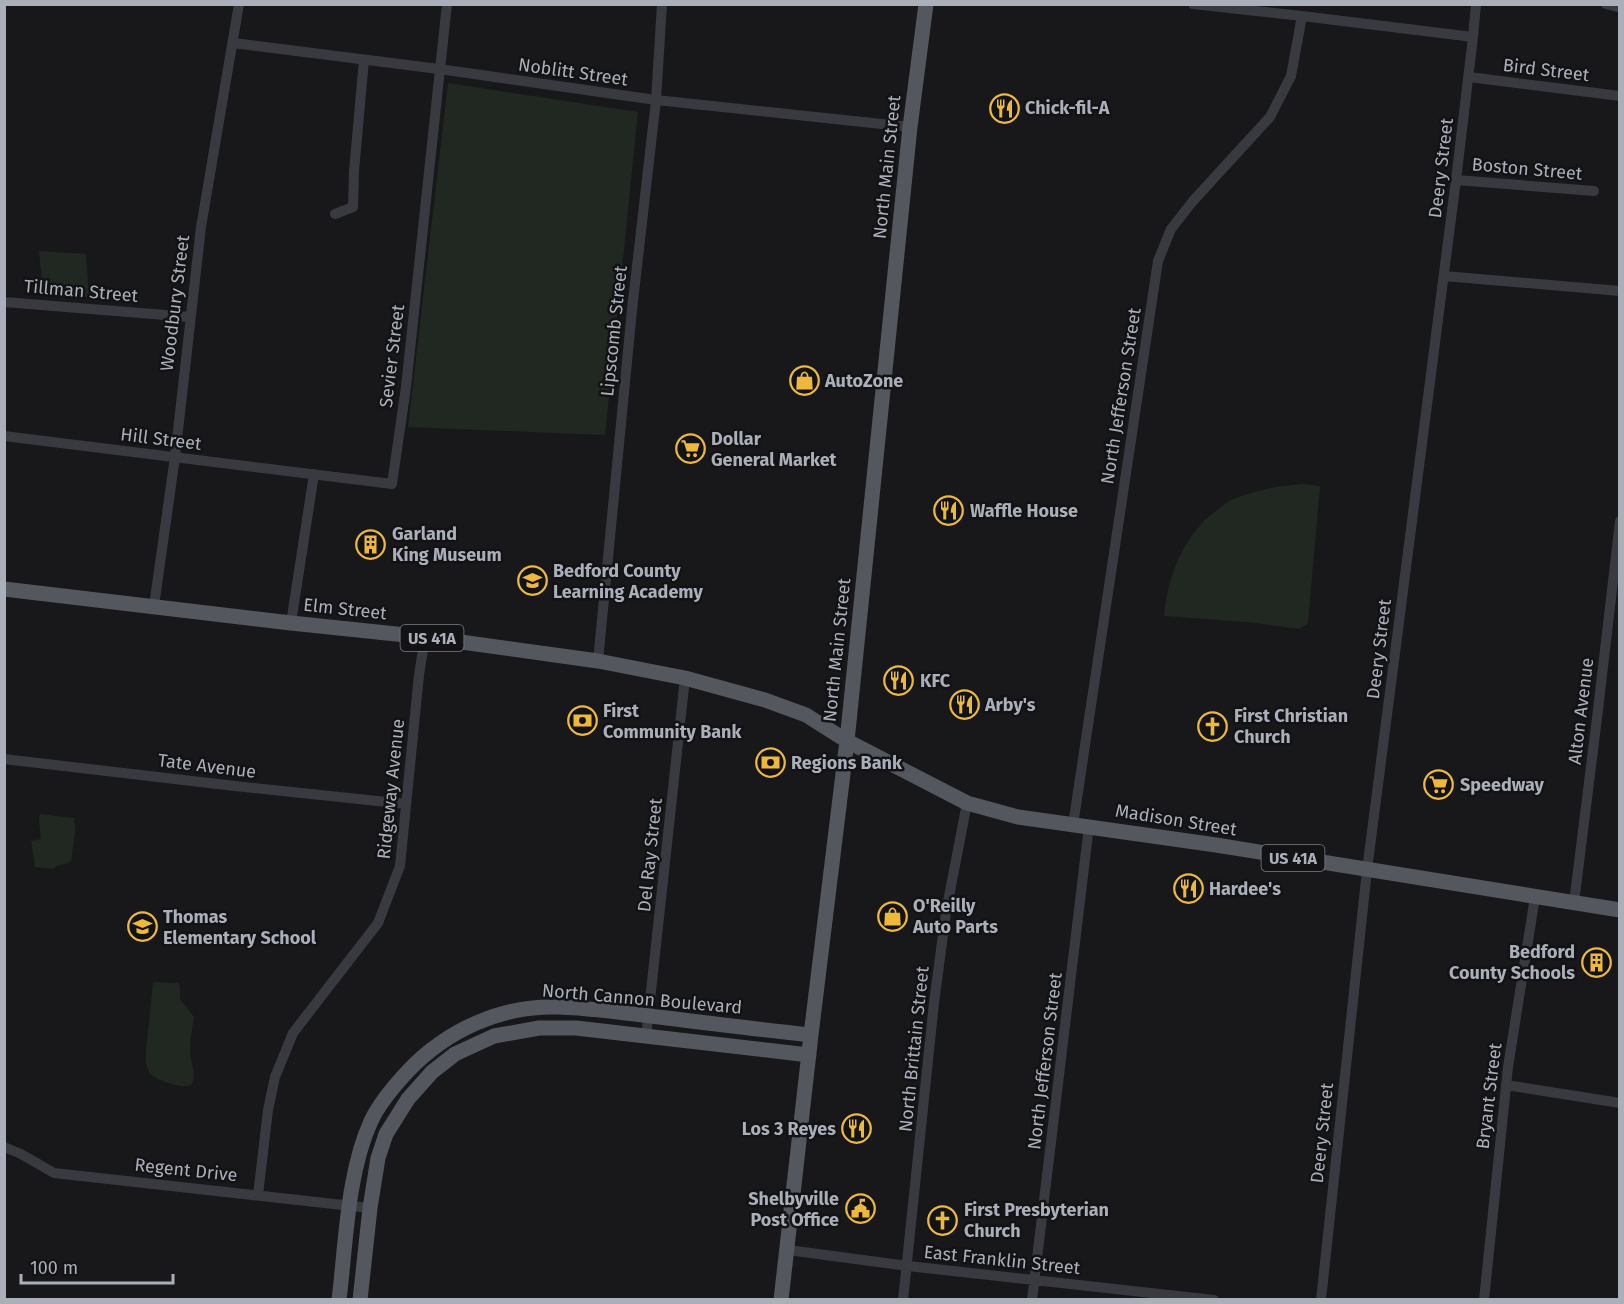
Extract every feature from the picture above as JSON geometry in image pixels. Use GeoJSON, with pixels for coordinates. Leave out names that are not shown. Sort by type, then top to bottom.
{"type":"FeatureCollection","features":[{"type":"Feature","properties":{"kind":"main road","name":"North Main Street"},"geometry":{"type":"LineString","coordinates":[[781,1299],[847,741],[910,127],[926,4]]}},
{"type":"Feature","properties":{"kind":"main road","name":"Elm Street"},"geometry":{"type":"LineString","coordinates":[[4,589],[425,638],[598,661],[685,678],[765,699],[806,715],[847,741]]}},
{"type":"Feature","properties":{"kind":"main road","name":"Madison Street"},"geometry":{"type":"LineString","coordinates":[[847,741],[967,804],[1018,817],[1216,845],[1620,910]]}},
{"type":"Feature","properties":{"kind":"main road","name":"North Cannon Boulevard"},"geometry":{"type":"LineString","coordinates":[[339,1299],[354,1175],[370,1123],[378,1107],[391,1090],[417,1061],[444,1040],[486,1018],[529,1009],[558,1007],[811,1035]]}},
{"type":"Feature","properties":{"kind":"main road","name":"North Cannon Boulevard"},"geometry":{"type":"LineString","coordinates":[[360,1299],[370,1208],[378,1158],[386,1134],[408,1099],[432,1072],[455,1054],[494,1036],[539,1028],[576,1028],[809,1055]]}},
{"type":"Feature","properties":{"kind":"street","name":"Woodbury Street"},"geometry":{"type":"LineString","coordinates":[[154,606],[175,457],[201,227],[238,4]]}},
{"type":"Feature","properties":{"kind":"street","name":"Sevier Street"},"geometry":{"type":"LineString","coordinates":[[314,474],[392,484],[406,387],[447,4]]}},
{"type":"Feature","properties":{"kind":"street","name":"Lipscomb Street"},"geometry":{"type":"LineString","coordinates":[[598,661],[633,298],[656,100],[662,4]]}},
{"type":"Feature","properties":{"kind":"street"},"geometry":{"type":"LineString","coordinates":[[1193,4],[1473,37]]}},
{"type":"Feature","properties":{"kind":"street","name":"Deery Street"},"geometry":{"type":"LineString","coordinates":[[1321,1299],[1367,870],[1444,276],[1476,4]]}},
{"type":"Feature","properties":{"kind":"street"},"geometry":{"type":"LineString","coordinates":[[1606,4],[1618,6]]}},
{"type":"Feature","properties":{"kind":"street","name":"North Jefferson Street"},"geometry":{"type":"LineString","coordinates":[[1073,825],[1158,261],[1171,230],[1193,201],[1270,117],[1291,76],[1302,16]]}},
{"type":"Feature","properties":{"kind":"street","name":"Noblitt Street"},"geometry":{"type":"LineString","coordinates":[[233,43],[440,69],[656,100],[910,127]]}},
{"type":"Feature","properties":{"kind":"street"},"geometry":{"type":"LineString","coordinates":[[335,214],[353,207],[364,60]]}},
{"type":"Feature","properties":{"kind":"street","name":"Bird Street"},"geometry":{"type":"LineString","coordinates":[[1468,77],[1620,96]]}},
{"type":"Feature","properties":{"kind":"street","name":"Boston Street"},"geometry":{"type":"LineString","coordinates":[[1456,180],[1594,191]]}},
{"type":"Feature","properties":{"kind":"street"},"geometry":{"type":"LineString","coordinates":[[1444,276],[1620,291]]}},
{"type":"Feature","properties":{"kind":"street","name":"Tillman Street"},"geometry":{"type":"LineString","coordinates":[[4,302],[190,317]]}},
{"type":"Feature","properties":{"kind":"street","name":"Hill Street"},"geometry":{"type":"LineString","coordinates":[[4,436],[314,474]]}},
{"type":"Feature","properties":{"kind":"street"},"geometry":{"type":"LineString","coordinates":[[291,623],[314,474]]}},
{"type":"Feature","properties":{"kind":"street","name":"Alton Avenue"},"geometry":{"type":"LineString","coordinates":[[1574,903],[1620,521]]}},
{"type":"Feature","properties":{"kind":"street","name":"Ridgeway Avenue"},"geometry":{"type":"LineString","coordinates":[[258,1195],[268,1110],[275,1077],[293,1033],[378,923],[400,866],[419,675],[425,638]]}},
{"type":"Feature","properties":{"kind":"street","name":"Del Ray Street"},"geometry":{"type":"LineString","coordinates":[[646,1036],[685,678]]}},
{"type":"Feature","properties":{"kind":"street","name":"Tate Avenue"},"geometry":{"type":"LineString","coordinates":[[4,759],[406,804]]}},
{"type":"Feature","properties":{"kind":"street","name":"North Brittain Street"},"geometry":{"type":"LineString","coordinates":[[903,1299],[946,912],[967,804]]}},
{"type":"Feature","properties":{"kind":"street","name":"North Jefferson Street"},"geometry":{"type":"LineString","coordinates":[[1032,1299],[1089,826]]}},
{"type":"Feature","properties":{"kind":"street","name":"Bryant Street"},"geometry":{"type":"LineString","coordinates":[[1484,1299],[1506,1085],[1535,897]]}},
{"type":"Feature","properties":{"kind":"street"},"geometry":{"type":"LineString","coordinates":[[1506,1085],[1620,1102]]}},
{"type":"Feature","properties":{"kind":"street","name":"Regent Drive"},"geometry":{"type":"LineString","coordinates":[[4,1147],[54,1173],[370,1208]]}},
{"type":"Feature","properties":{"kind":"street","name":"East Franklin Street"},"geometry":{"type":"LineString","coordinates":[[788,1250],[908,1266],[1214,1299]]}},
{"type":"Feature","properties":{"kind":"shaded area"},"geometry":{"type":"Polygon","coordinates":[[[448,83],[638,112],[605,435],[408,427],[448,83]]]}},
{"type":"Feature","properties":{"kind":"shaded area"},"geometry":{"type":"Polygon","coordinates":[[[39,251],[86,254],[89,297],[43,293],[39,251]]]}},
{"type":"Feature","properties":{"kind":"shaded area"},"geometry":{"type":"Polygon","coordinates":[[[1303,484],[1320,486],[1308,623],[1299,629],[1247,622],[1164,616],[1169,586],[1179,558],[1186,544],[1204,521],[1227,502],[1239,497],[1266,489],[1303,484]]]}},
{"type":"Feature","properties":{"kind":"shaded area"},"geometry":{"type":"Polygon","coordinates":[[[40,814],[74,818],[76,825],[71,861],[56,866],[54,869],[35,867],[31,841],[41,839],[40,814]]]}},
{"type":"Feature","properties":{"kind":"shaded area"},"geometry":{"type":"Polygon","coordinates":[[[153,982],[178,983],[180,999],[194,1017],[190,1047],[194,1073],[191,1085],[179,1086],[165,1082],[154,1077],[146,1065],[153,982]]]}},
{"type":"Feature","properties":{"kind":"place","name":"Chick-fil-A"},"geometry":{"type":"Point","coordinates":[1004,108]}},
{"type":"Feature","properties":{"kind":"place","name":"AutoZone"},"geometry":{"type":"Point","coordinates":[804,381]}},
{"type":"Feature","properties":{"kind":"place","name":"Dollar General Market"},"geometry":{"type":"Point","coordinates":[690,449]}},
{"type":"Feature","properties":{"kind":"place","name":"Waffle House"},"geometry":{"type":"Point","coordinates":[949,511]}},
{"type":"Feature","properties":{"kind":"place","name":"Garland King Museum"},"geometry":{"type":"Point","coordinates":[371,544]}},
{"type":"Feature","properties":{"kind":"place","name":"Bedford County Learning Academy"},"geometry":{"type":"Point","coordinates":[532,581]}},
{"type":"Feature","properties":{"kind":"place","name":"KFC"},"geometry":{"type":"Point","coordinates":[899,681]}},
{"type":"Feature","properties":{"kind":"place","name":"Arby's"},"geometry":{"type":"Point","coordinates":[964,705]}},
{"type":"Feature","properties":{"kind":"place","name":"First Community Bank"},"geometry":{"type":"Point","coordinates":[582,721]}},
{"type":"Feature","properties":{"kind":"place","name":"First Christian Church"},"geometry":{"type":"Point","coordinates":[1213,726]}},
{"type":"Feature","properties":{"kind":"place","name":"Regions Bank"},"geometry":{"type":"Point","coordinates":[770,763]}},
{"type":"Feature","properties":{"kind":"place","name":"Speedway"},"geometry":{"type":"Point","coordinates":[1439,785]}},
{"type":"Feature","properties":{"kind":"place","name":"Hardee's"},"geometry":{"type":"Point","coordinates":[1188,889]}},
{"type":"Feature","properties":{"kind":"place","name":"O'Reilly Auto Parts"},"geometry":{"type":"Point","coordinates":[892,916]}},
{"type":"Feature","properties":{"kind":"place","name":"Thomas Elementary School"},"geometry":{"type":"Point","coordinates":[142,927]}},
{"type":"Feature","properties":{"kind":"place","name":"Bedford County Schools"},"geometry":{"type":"Point","coordinates":[1596,962]}},
{"type":"Feature","properties":{"kind":"place","name":"Los 3 Reyes"},"geometry":{"type":"Point","coordinates":[857,1129]}},
{"type":"Feature","properties":{"kind":"place","name":"Shelbyville Post Office"},"geometry":{"type":"Point","coordinates":[860,1209]}},
{"type":"Feature","properties":{"kind":"place","name":"First Presbyterian Church"},"geometry":{"type":"Point","coordinates":[943,1220]}}]}
